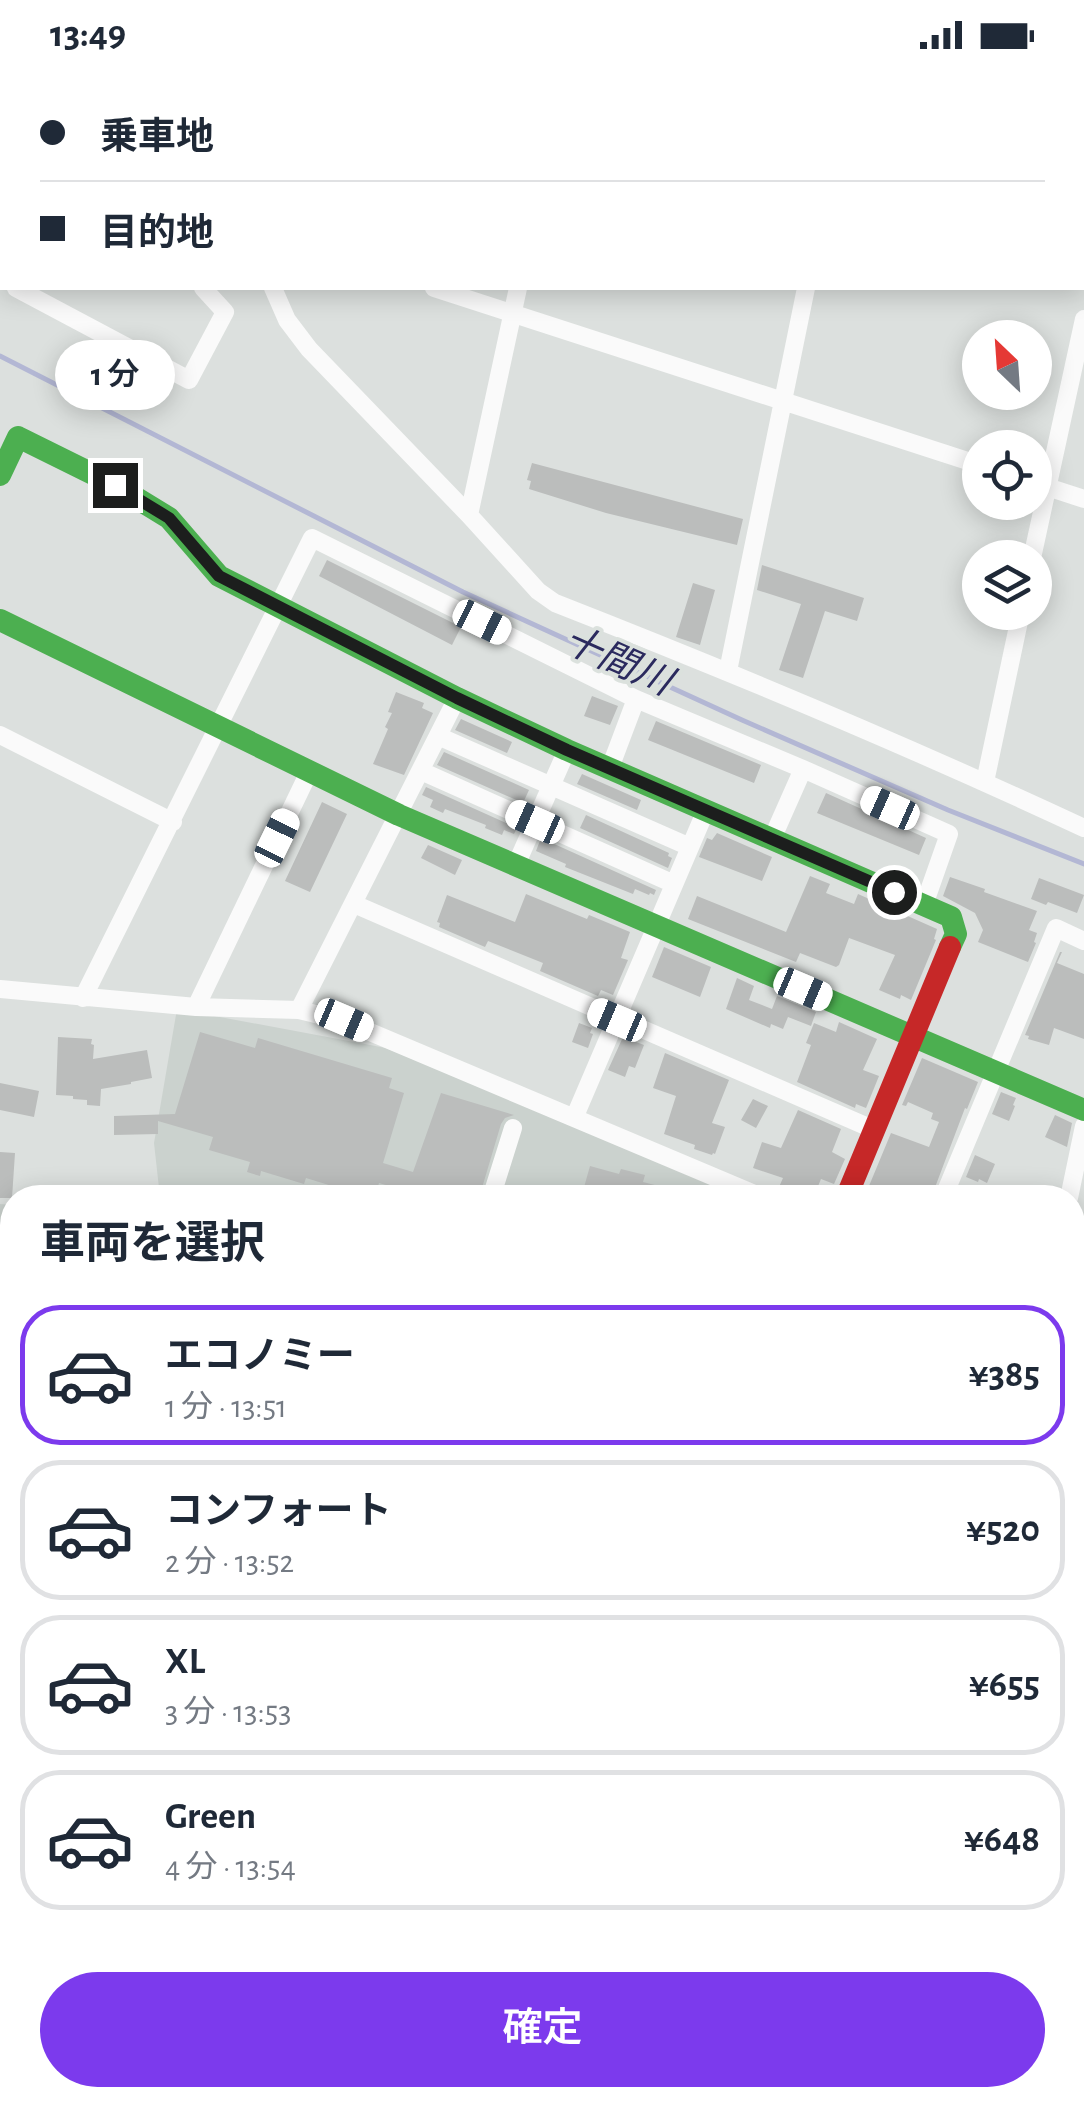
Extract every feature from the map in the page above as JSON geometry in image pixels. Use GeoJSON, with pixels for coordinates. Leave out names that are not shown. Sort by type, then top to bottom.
{"type":"FeatureCollection","features":[{"type":"Feature","properties":{"kind":"main road"},"geometry":{"type":"LineString","coordinates":[[0,474],[18,436],[115,485],[169,518],[219,576],[567,750],[952,916],[956,934],[852,1185]]}},
{"type":"Feature","properties":{"kind":"main road"},"geometry":{"type":"LineString","coordinates":[[0,620],[399,814],[1084,1110]]}},
{"type":"Feature","properties":{"kind":"street"},"geometry":{"type":"LineString","coordinates":[[20,290],[189,380],[225,312],[205,290]]}},
{"type":"Feature","properties":{"kind":"street"},"geometry":{"type":"LineString","coordinates":[[274,290],[287,320],[308,348],[538,590],[556,603],[728,670],[1084,828]]}},
{"type":"Feature","properties":{"kind":"street"},"geometry":{"type":"LineString","coordinates":[[440,290],[962,459]]}},
{"type":"Feature","properties":{"kind":"street"},"geometry":{"type":"LineString","coordinates":[[469,515],[518,290]]}},
{"type":"Feature","properties":{"kind":"street"},"geometry":{"type":"LineString","coordinates":[[728,670],[806,290]]}},
{"type":"Feature","properties":{"kind":"street"},"geometry":{"type":"LineString","coordinates":[[1052,442],[1084,317]]}},
{"type":"Feature","properties":{"kind":"street"},"geometry":{"type":"LineString","coordinates":[[1052,489],[1084,499]]}},
{"type":"Feature","properties":{"kind":"street"},"geometry":{"type":"LineString","coordinates":[[84,998],[312,538],[636,699],[949,834],[924,905]]}},
{"type":"Feature","properties":{"kind":"street"},"geometry":{"type":"LineString","coordinates":[[985,782],[1017,630]]}},
{"type":"Feature","properties":{"kind":"street"},"geometry":{"type":"LineString","coordinates":[[300,1010],[457,698]]}},
{"type":"Feature","properties":{"kind":"street"},"geometry":{"type":"LineString","coordinates":[[610,768],[636,699]]}},
{"type":"Feature","properties":{"kind":"street"},"geometry":{"type":"LineString","coordinates":[[0,735],[173,822]]}},
{"type":"Feature","properties":{"kind":"street"},"geometry":{"type":"LineString","coordinates":[[438,736],[690,847]]}},
{"type":"Feature","properties":{"kind":"street"},"geometry":{"type":"LineString","coordinates":[[516,866],[567,750]]}},
{"type":"Feature","properties":{"kind":"street"},"geometry":{"type":"LineString","coordinates":[[772,839],[803,769]]}},
{"type":"Feature","properties":{"kind":"street"},"geometry":{"type":"LineString","coordinates":[[196,1007],[310,770]]}},
{"type":"Feature","properties":{"kind":"street"},"geometry":{"type":"LineString","coordinates":[[421,771],[674,884]]}},
{"type":"Feature","properties":{"kind":"street"},"geometry":{"type":"LineString","coordinates":[[575,1116],[706,810]]}},
{"type":"Feature","properties":{"kind":"street"},"geometry":{"type":"LineString","coordinates":[[354,904],[875,1130]]}},
{"type":"Feature","properties":{"kind":"street"},"geometry":{"type":"LineString","coordinates":[[948,1185],[1056,928],[1084,941]]}},
{"type":"Feature","properties":{"kind":"street"},"geometry":{"type":"LineString","coordinates":[[0,990],[196,1007],[300,1010],[344,1020],[734,1185]]}},
{"type":"Feature","properties":{"kind":"street"},"geometry":{"type":"LineString","coordinates":[[1072,1185],[1084,1126]]}},
{"type":"Feature","properties":{"kind":"street"},"geometry":{"type":"LineString","coordinates":[[494,1185],[513,1128]]}},
{"type":"Feature","properties":{"kind":"shaded area"},"geometry":{"type":"Polygon","coordinates":[[[177,1009],[386,1048],[712,1185],[159,1185],[154,1143],[177,1009]]]}},
{"type":"Feature","properties":{"kind":"building"},"geometry":{"type":"Polygon","coordinates":[[[532,463],[743,519],[737,545],[606,513],[529,489],[531,481],[527,480],[532,463]]]}},
{"type":"Feature","properties":{"kind":"building"},"geometry":{"type":"Polygon","coordinates":[[[327,560],[461,627],[452,645],[319,576],[327,560]]]}},
{"type":"Feature","properties":{"kind":"building"},"geometry":{"type":"Polygon","coordinates":[[[762,565],[864,598],[857,621],[825,611],[803,678],[779,670],[801,604],[757,590],[762,565]]]}},
{"type":"Feature","properties":{"kind":"building"},"geometry":{"type":"Polygon","coordinates":[[[693,583],[715,590],[700,645],[676,637],[693,583]]]}},
{"type":"Feature","properties":{"kind":"building"},"geometry":{"type":"Polygon","coordinates":[[[396,692],[424,703],[422,708],[433,713],[404,775],[373,764],[388,729],[385,727],[392,713],[388,712],[396,692]]]}},
{"type":"Feature","properties":{"kind":"building"},"geometry":{"type":"Polygon","coordinates":[[[592,696],[618,706],[610,725],[584,716],[592,696]]]}},
{"type":"Feature","properties":{"kind":"building"},"geometry":{"type":"Polygon","coordinates":[[[461,719],[512,742],[507,753],[455,730],[461,719]]]}},
{"type":"Feature","properties":{"kind":"building"},"geometry":{"type":"Polygon","coordinates":[[[656,721],[761,765],[754,783],[648,740],[656,721]]]}},
{"type":"Feature","properties":{"kind":"building"},"geometry":{"type":"Polygon","coordinates":[[[444,752],[529,790],[523,803],[437,765],[444,752]]]}},
{"type":"Feature","properties":{"kind":"building"},"geometry":{"type":"Polygon","coordinates":[[[582,774],[641,800],[637,810],[577,784],[582,774]]]}},
{"type":"Feature","properties":{"kind":"building"},"geometry":{"type":"Polygon","coordinates":[[[426,787],[517,828],[514,834],[504,830],[502,835],[445,809],[443,813],[430,807],[433,800],[422,795],[426,787]]]}},
{"type":"Feature","properties":{"kind":"building"},"geometry":{"type":"Polygon","coordinates":[[[826,793],[926,838],[919,855],[817,813],[826,793]]]}},
{"type":"Feature","properties":{"kind":"building"},"geometry":{"type":"Polygon","coordinates":[[[322,802],[347,814],[310,892],[285,881],[322,802]]]}},
{"type":"Feature","properties":{"kind":"building"},"geometry":{"type":"Polygon","coordinates":[[[586,815],[669,853],[672,858],[668,868],[580,828],[586,815]]]}},
{"type":"Feature","properties":{"kind":"building"},"geometry":{"type":"Polygon","coordinates":[[[717,833],[772,857],[762,881],[699,857],[707,838],[712,840],[717,833]]]}},
{"type":"Feature","properties":{"kind":"building"},"geometry":{"type":"Polygon","coordinates":[[[541,838],[656,890],[654,895],[635,889],[633,894],[565,867],[566,864],[536,851],[541,838]]]}},
{"type":"Feature","properties":{"kind":"building"},"geometry":{"type":"Polygon","coordinates":[[[428,845],[462,860],[455,875],[421,858],[428,845]]]}},
{"type":"Feature","properties":{"kind":"building"},"geometry":{"type":"Polygon","coordinates":[[[810,876],[830,884],[826,893],[854,904],[858,894],[937,929],[911,1000],[879,990],[895,955],[849,938],[836,967],[800,953],[796,962],[688,919],[697,896],[786,932],[810,876]]]}},
{"type":"Feature","properties":{"kind":"building"},"geometry":{"type":"Polygon","coordinates":[[[950,877],[1037,911],[1029,930],[1037,933],[1036,943],[1028,962],[978,942],[983,930],[975,913],[943,896],[950,877]]]}},
{"type":"Feature","properties":{"kind":"building"},"geometry":{"type":"Polygon","coordinates":[[[1039,878],[1084,895],[1077,913],[1031,899],[1039,878]]]}},
{"type":"Feature","properties":{"kind":"building"},"geometry":{"type":"Polygon","coordinates":[[[526,894],[630,932],[621,958],[628,960],[613,995],[601,990],[598,996],[540,971],[543,963],[488,941],[485,947],[439,927],[437,922],[447,895],[515,922],[526,894]]]}},
{"type":"Feature","properties":{"kind":"building"},"geometry":{"type":"Polygon","coordinates":[[[664,947],[711,967],[700,997],[652,977],[664,947]]]}},
{"type":"Feature","properties":{"kind":"building"},"geometry":{"type":"Polygon","coordinates":[[[1060,952],[1057,963],[1084,974],[1084,1039],[1054,1028],[1049,1045],[1025,1035],[1060,952]]]}},
{"type":"Feature","properties":{"kind":"building"},"geometry":{"type":"Polygon","coordinates":[[[737,978],[754,986],[749,1000],[772,1009],[777,996],[816,1012],[811,1026],[788,1017],[783,1029],[771,1024],[770,1028],[726,1009],[737,978]]]}},
{"type":"Feature","properties":{"kind":"building"},"geometry":{"type":"Polygon","coordinates":[[[839,1022],[877,1039],[863,1070],[879,1076],[866,1108],[856,1104],[855,1108],[797,1082],[811,1045],[806,1043],[814,1023],[836,1032],[839,1022]]]}},
{"type":"Feature","properties":{"kind":"building"},"geometry":{"type":"Polygon","coordinates":[[[579,1023],[592,1028],[588,1048],[572,1042],[579,1023]]]}},
{"type":"Feature","properties":{"kind":"building"},"geometry":{"type":"Polygon","coordinates":[[[200,1032],[255,1048],[258,1038],[392,1078],[389,1088],[404,1093],[383,1163],[413,1172],[441,1093],[514,1115],[501,1124],[483,1185],[329,1185],[306,1178],[304,1184],[261,1171],[260,1176],[247,1172],[250,1162],[209,1150],[213,1137],[158,1121],[158,1134],[114,1135],[114,1116],[175,1114],[200,1032]]]}},
{"type":"Feature","properties":{"kind":"building"},"geometry":{"type":"Polygon","coordinates":[[[58,1037],[92,1039],[93,1059],[147,1050],[152,1078],[101,1089],[100,1106],[87,1105],[87,1100],[73,1096],[56,1095],[58,1037]]]}},
{"type":"Feature","properties":{"kind":"building"},"geometry":{"type":"Polygon","coordinates":[[[623,1037],[644,1045],[635,1068],[629,1066],[625,1077],[608,1070],[623,1037]]]}},
{"type":"Feature","properties":{"kind":"building"},"geometry":{"type":"Polygon","coordinates":[[[665,1053],[729,1080],[712,1123],[725,1127],[715,1154],[694,1149],[695,1145],[664,1134],[676,1096],[653,1088],[665,1053]]]}},
{"type":"Feature","properties":{"kind":"building"},"geometry":{"type":"Polygon","coordinates":[[[922,1058],[978,1082],[936,1185],[869,1185],[891,1133],[929,1147],[939,1122],[931,1119],[933,1113],[908,1102],[902,1105],[922,1058]]]}},
{"type":"Feature","properties":{"kind":"building"},"geometry":{"type":"Polygon","coordinates":[[[0,1083],[39,1091],[34,1117],[0,1110],[0,1083]]]}},
{"type":"Feature","properties":{"kind":"building"},"geometry":{"type":"Polygon","coordinates":[[[1001,1092],[1016,1098],[1009,1121],[992,1114],[1001,1092]]]}},
{"type":"Feature","properties":{"kind":"building"},"geometry":{"type":"Polygon","coordinates":[[[753,1099],[768,1106],[756,1128],[741,1120],[753,1099]]]}},
{"type":"Feature","properties":{"kind":"building"},"geometry":{"type":"Polygon","coordinates":[[[798,1110],[841,1129],[832,1152],[845,1159],[834,1184],[821,1179],[818,1185],[780,1185],[783,1178],[753,1168],[762,1142],[781,1148],[798,1110]]]}},
{"type":"Feature","properties":{"kind":"building"},"geometry":{"type":"Polygon","coordinates":[[[1055,1115],[1072,1123],[1067,1147],[1045,1137],[1055,1115]]]}},
{"type":"Feature","properties":{"kind":"building"},"geometry":{"type":"Polygon","coordinates":[[[0,1152],[15,1153],[13,1185],[0,1185],[0,1152]]]}},
{"type":"Feature","properties":{"kind":"building"},"geometry":{"type":"Polygon","coordinates":[[[975,1155],[995,1164],[987,1183],[966,1177],[975,1155]]]}},
{"type":"Feature","properties":{"kind":"building"},"geometry":{"type":"Polygon","coordinates":[[[590,1166],[619,1174],[621,1169],[645,1175],[643,1182],[655,1185],[585,1185],[590,1166]]]}},
{"type":"Feature","properties":{"kind":"waterway","name":"十間川"},"geometry":{"type":"LineString","coordinates":[[0,356],[463,592],[742,720],[948,810],[1084,864]]}},
{"type":"Feature","properties":{"kind":"traffic: fast"},"geometry":{"type":"LineString","coordinates":[[0,475],[18,437],[115,485],[169,518],[219,576],[567,750],[951,917],[956,934],[950,947]]}},
{"type":"Feature","properties":{"kind":"traffic: fast"},"geometry":{"type":"LineString","coordinates":[[0,620],[399,815],[1084,1110]]}},
{"type":"Feature","properties":{"kind":"traffic: jam"},"geometry":{"type":"LineString","coordinates":[[851,1185],[950,947]]}},
{"type":"Feature","properties":{"kind":"route"},"geometry":{"type":"LineString","coordinates":[[115,485],[169,518],[219,576],[567,750],[894,892]]}}]}
